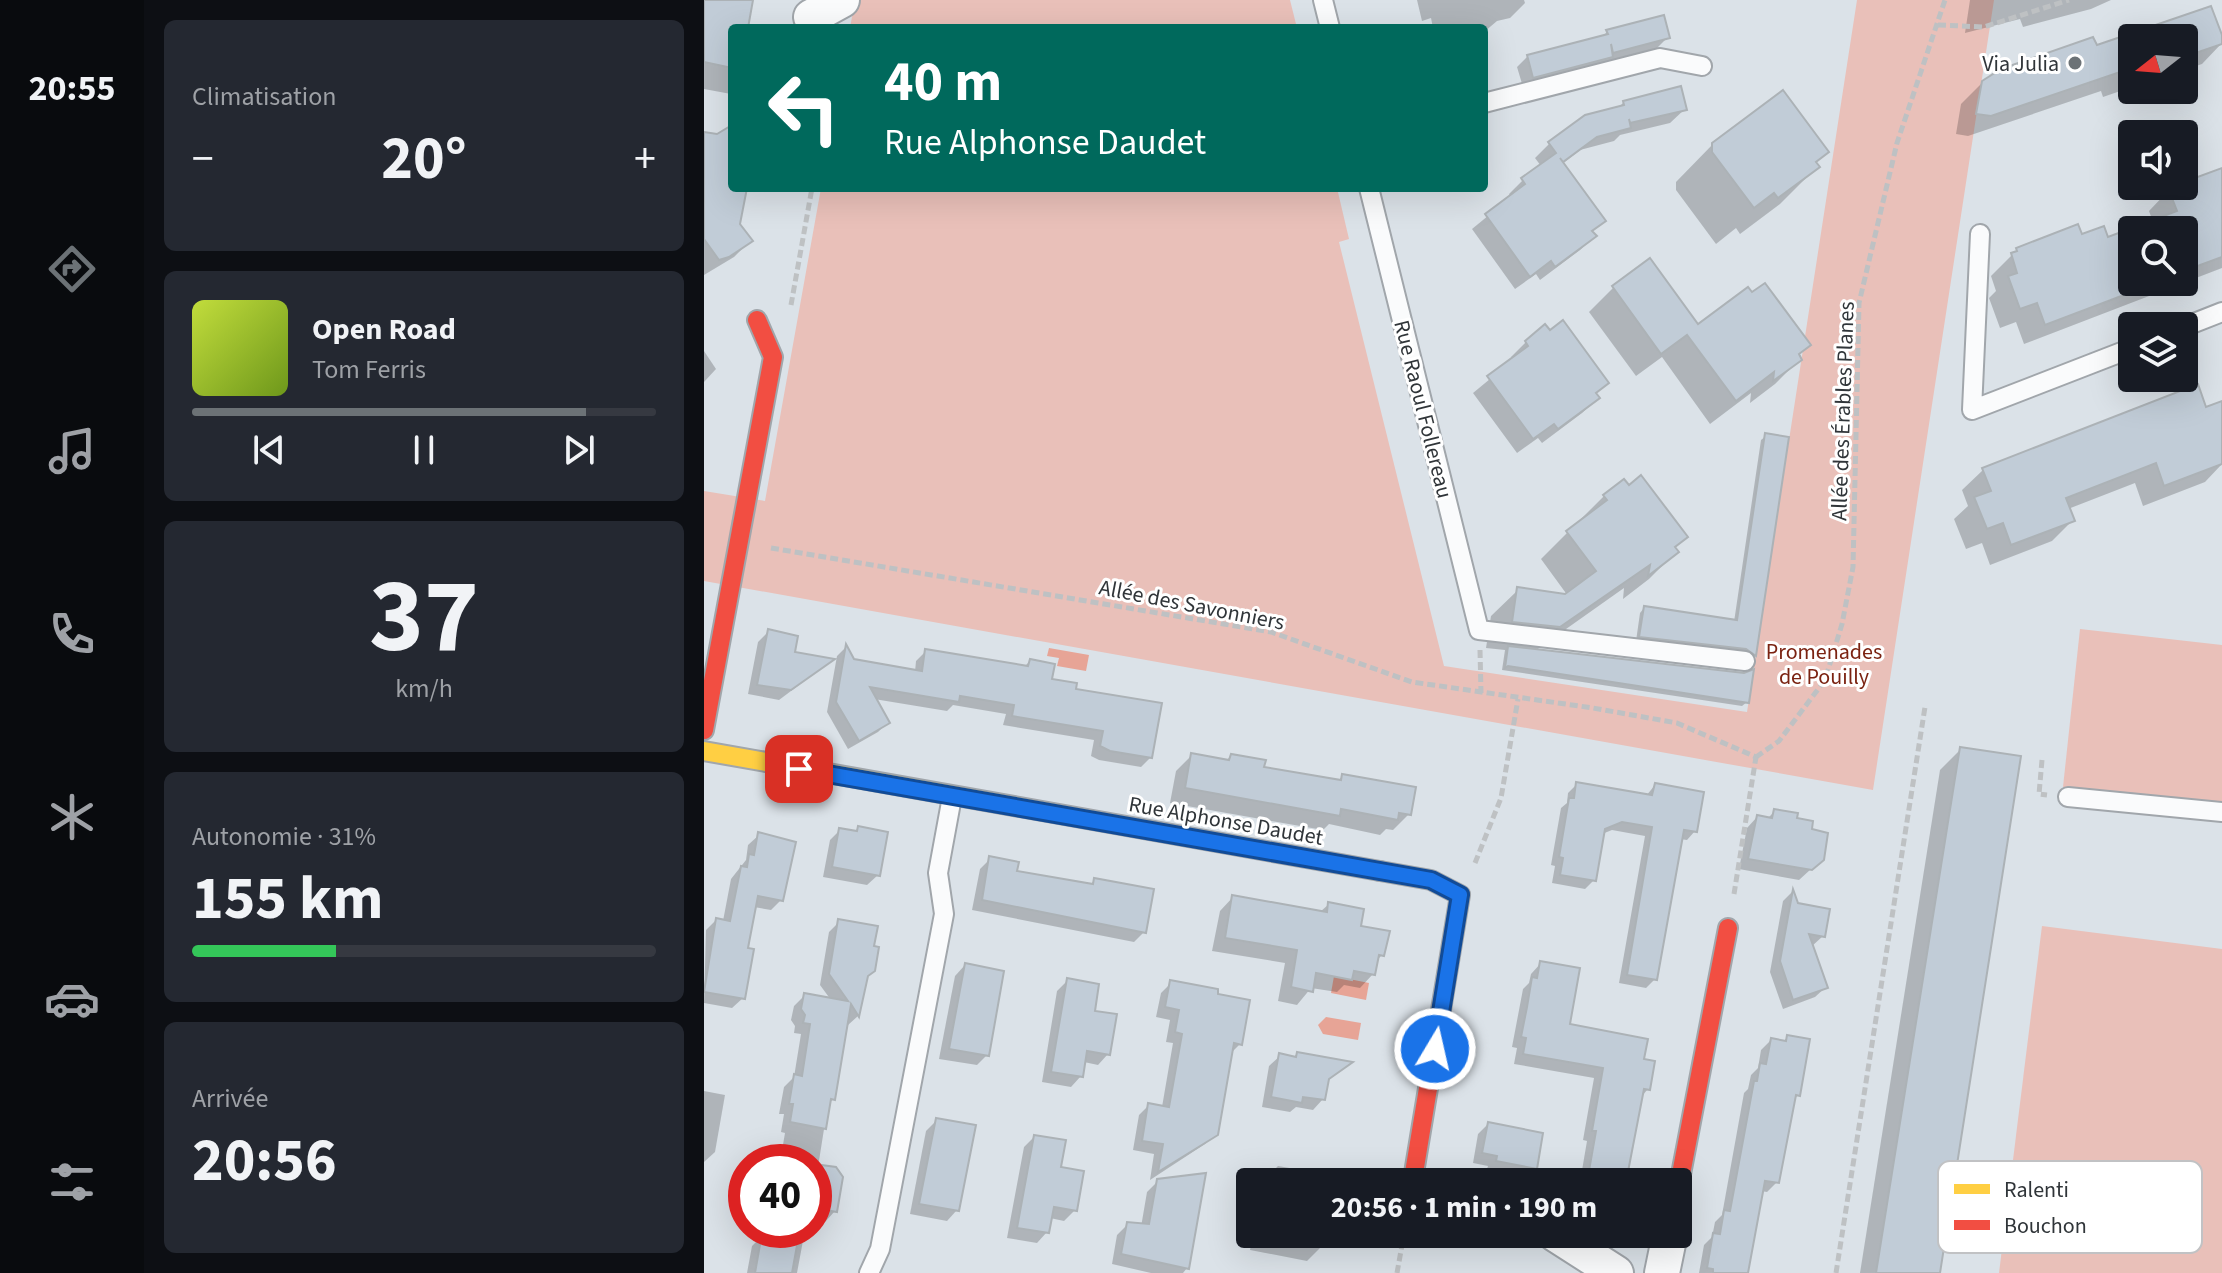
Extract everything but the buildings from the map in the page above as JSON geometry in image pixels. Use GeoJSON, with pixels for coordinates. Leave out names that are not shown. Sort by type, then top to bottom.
{"type":"FeatureCollection","features":[{"type":"Feature","properties":{"kind":"street"},"geometry":{"type":"LineString","coordinates":[[811,17],[842,0]]}},
{"type":"Feature","properties":{"kind":"street"},"geometry":{"type":"LineString","coordinates":[[704,730],[773,357],[757,320]]}},
{"type":"Feature","properties":{"kind":"street","name":"Rue Alphonse Daudet"},"geometry":{"type":"LineString","coordinates":[[704,751],[1431,880],[1460,895]]}},
{"type":"Feature","properties":{"kind":"street"},"geometry":{"type":"LineString","coordinates":[[1420,1168],[1460,895]]}},
{"type":"Feature","properties":{"kind":"street"},"geometry":{"type":"LineString","coordinates":[[1682,1168],[1728,928]]}},
{"type":"Feature","properties":{"kind":"street"},"geometry":{"type":"LineString","coordinates":[[1577,1248],[1616,1273]]}},
{"type":"Feature","properties":{"kind":"street"},"geometry":{"type":"LineString","coordinates":[[1662,1273],[1667,1248]]}},
{"type":"Feature","properties":{"kind":"lane"},"geometry":{"type":"LineString","coordinates":[[1323,0],[1329,24]]}},
{"type":"Feature","properties":{"kind":"lane"},"geometry":{"type":"LineString","coordinates":[[1488,102],[1660,58],[1702,66]]}},
{"type":"Feature","properties":{"kind":"lane","name":"Rue Raoul Follereau"},"geometry":{"type":"LineString","coordinates":[[1370,192],[1479,630]]}},
{"type":"Feature","properties":{"kind":"lane"},"geometry":{"type":"LineString","coordinates":[[1980,234],[1972,410],[2118,353]]}},
{"type":"Feature","properties":{"kind":"lane"},"geometry":{"type":"LineString","coordinates":[[2198,321],[2222,312]]}},
{"type":"Feature","properties":{"kind":"lane"},"geometry":{"type":"LineString","coordinates":[[1479,630],[1745,661]]}},
{"type":"Feature","properties":{"kind":"lane"},"geometry":{"type":"LineString","coordinates":[[869,1273],[880,1249],[944,914],[938,873],[952,797]]}},
{"type":"Feature","properties":{"kind":"lane"},"geometry":{"type":"LineString","coordinates":[[2068,797],[2222,812]]}},
{"type":"Feature","properties":{"kind":"path","name":"Allée des Érables Planes"},"geometry":{"type":"LineString","coordinates":[[1756,757],[1779,741],[1825,680],[1842,624],[1853,567],[1859,303],[1897,143],[1945,0]]}},
{"type":"Feature","properties":{"kind":"path"},"geometry":{"type":"LineString","coordinates":[[1938,25],[1984,27],[2069,0]]}},
{"type":"Feature","properties":{"kind":"path"},"geometry":{"type":"LineString","coordinates":[[773,357],[784,347],[811,192]]}},
{"type":"Feature","properties":{"kind":"path","name":"Allée des Savonniers"},"geometry":{"type":"LineString","coordinates":[[769,548],[1271,632],[1412,682],[1677,723],[1756,757]]}},
{"type":"Feature","properties":{"kind":"path"},"geometry":{"type":"LineString","coordinates":[[1479,630],[1481,693]]}},
{"type":"Feature","properties":{"kind":"path"},"geometry":{"type":"LineString","coordinates":[[1460,895],[1487,838],[1501,798],[1518,699]]}},
{"type":"Feature","properties":{"kind":"path"},"geometry":{"type":"LineString","coordinates":[[1836,1273],[1925,707]]}},
{"type":"Feature","properties":{"kind":"path"},"geometry":{"type":"LineString","coordinates":[[1728,928],[1756,757]]}},
{"type":"Feature","properties":{"kind":"path"},"geometry":{"type":"LineString","coordinates":[[2039,794],[2042,760]]}},
{"type":"Feature","properties":{"kind":"path"},"geometry":{"type":"LineString","coordinates":[[1397,1273],[1401,1248]]}},
{"type":"Feature","properties":{"kind":"green space"},"geometry":{"type":"Polygon","coordinates":[[[855,0],[1290,0],[1296,24],[851,24],[855,0]]]}},
{"type":"Feature","properties":{"kind":"green space","name":"Promenades de Pouilly"},"geometry":{"type":"Polygon","coordinates":[[[1857,0],[1994,0],[1873,790],[704,581],[704,491],[765,501],[820,192],[1338,192],[1349,239],[1339,242],[1444,666],[1747,712],[1857,0]]]}},
{"type":"Feature","properties":{"kind":"green space"},"geometry":{"type":"Polygon","coordinates":[[[2080,629],[2222,645],[2222,804],[2063,787],[2080,629]]]}},
{"type":"Feature","properties":{"kind":"green space"},"geometry":{"type":"Polygon","coordinates":[[[2042,926],[2222,949],[2222,1273],[1999,1273],[2001,1253],[2202,1253],[2202,1161],[2013,1161],[2042,926]]]}},
{"type":"Feature","properties":{"kind":"shaded area"},"geometry":{"type":"Polygon","coordinates":[[[1049,648],[1089,655],[1086,671],[1057,666],[1059,658],[1047,656],[1049,648]]]}},
{"type":"Feature","properties":{"kind":"shaded area"},"geometry":{"type":"Polygon","coordinates":[[[1334,976],[1369,983],[1366,1000],[1331,993],[1334,976]]]}},
{"type":"Feature","properties":{"kind":"shaded area"},"geometry":{"type":"Polygon","coordinates":[[[1326,1017],[1361,1023],[1358,1040],[1323,1034],[1318,1025],[1326,1017]]]}},
{"type":"Feature","properties":{"kind":"traffic: slow"},"geometry":{"type":"LineString","coordinates":[[704,751],[1380,871]]}},
{"type":"Feature","properties":{"kind":"traffic: jam"},"geometry":{"type":"LineString","coordinates":[[704,730],[773,357],[757,320]]}},
{"type":"Feature","properties":{"kind":"traffic: jam"},"geometry":{"type":"LineString","coordinates":[[1380,871],[1431,880],[1460,895],[1415,1168]]}},
{"type":"Feature","properties":{"kind":"traffic: jam"},"geometry":{"type":"LineString","coordinates":[[1682,1168],[1728,928]]}},
{"type":"Feature","properties":{"kind":"place","name":"Via Julia"},"geometry":{"type":"Point","coordinates":[2075,63]}},
{"type":"Feature","properties":{"kind":"route"},"geometry":{"type":"LineString","coordinates":[[799,769],[1431,880],[1460,895],[1435,1049]]}}]}
